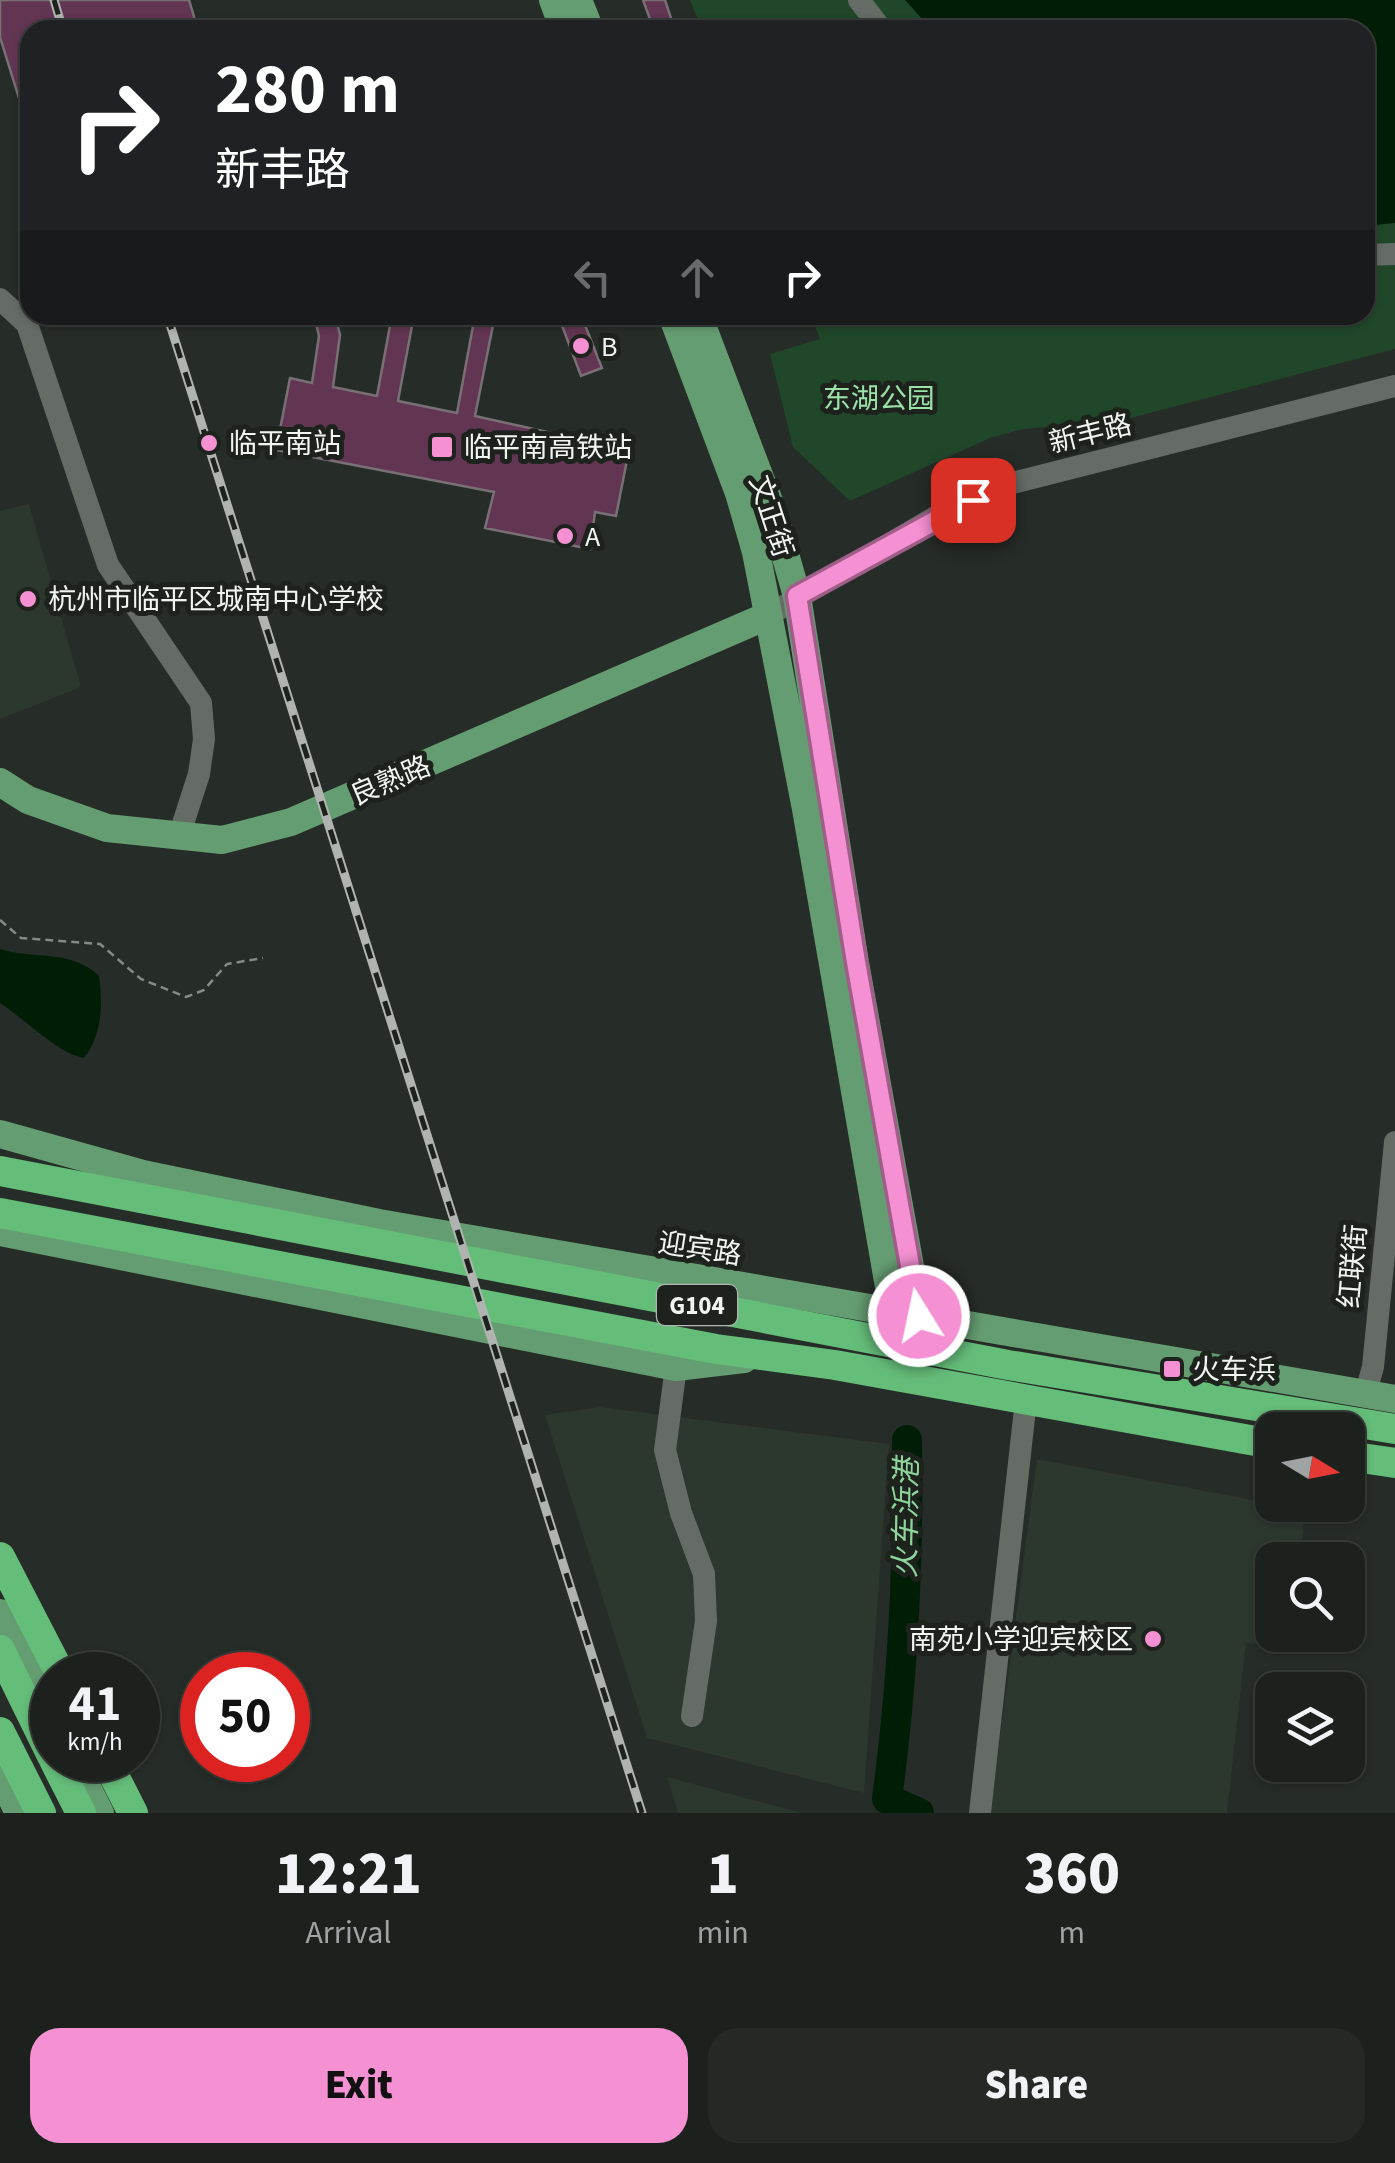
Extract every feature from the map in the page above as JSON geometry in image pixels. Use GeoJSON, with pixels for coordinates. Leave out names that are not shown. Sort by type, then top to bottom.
{"type":"FeatureCollection","features":[{"type":"Feature","properties":{"kind":"highway","name":"迎宾路"},"geometry":{"type":"LineString","coordinates":[[0,1170],[1008,1365],[1395,1428]]}},
{"type":"Feature","properties":{"kind":"highway","name":"G104"},"geometry":{"type":"LineString","coordinates":[[0,1213],[768,1356],[1255,1441]]}},
{"type":"Feature","properties":{"kind":"highway"},"geometry":{"type":"LineString","coordinates":[[1365,1459],[1395,1463]]}},
{"type":"Feature","properties":{"kind":"highway"},"geometry":{"type":"LineString","coordinates":[[0,1557],[50,1652]]}},
{"type":"Feature","properties":{"kind":"highway"},"geometry":{"type":"LineString","coordinates":[[0,1650],[30,1710]]}},
{"type":"Feature","properties":{"kind":"highway"},"geometry":{"type":"LineString","coordinates":[[0,1732],[40,1813]]}},
{"type":"Feature","properties":{"kind":"highway"},"geometry":{"type":"LineString","coordinates":[[65,1782],[80,1813]]}},
{"type":"Feature","properties":{"kind":"highway"},"geometry":{"type":"LineString","coordinates":[[117,1782],[133,1813]]}},
{"type":"Feature","properties":{"kind":"main road","name":"文正街"},"geometry":{"type":"LineString","coordinates":[[676,325],[739,493],[906,1313]]}},
{"type":"Feature","properties":{"kind":"main road","name":"文正街"},"geometry":{"type":"LineString","coordinates":[[702,325],[773,512],[797,596],[906,1313]]}},
{"type":"Feature","properties":{"kind":"main road","name":"良熟路"},"geometry":{"type":"LineString","coordinates":[[0,782],[28,800],[107,828],[222,840],[290,822],[767,616]]}},
{"type":"Feature","properties":{"kind":"main road","name":"迎宾路"},"geometry":{"type":"LineString","coordinates":[[0,1134],[143,1174],[398,1227],[1395,1400]]}},
{"type":"Feature","properties":{"kind":"main road"},"geometry":{"type":"LineString","coordinates":[[0,1232],[168,1269],[503,1330],[676,1368],[768,1356]]}},
{"type":"Feature","properties":{"kind":"main road"},"geometry":{"type":"LineString","coordinates":[[0,1613],[30,1674]]}},
{"type":"Feature","properties":{"kind":"main road"},"geometry":{"type":"LineString","coordinates":[[0,1774],[19,1813]]}},
{"type":"Feature","properties":{"kind":"main road"},"geometry":{"type":"LineString","coordinates":[[84,1782],[100,1813]]}},
{"type":"Feature","properties":{"kind":"street"},"geometry":{"type":"LineString","coordinates":[[859,0],[874,20]]}},
{"type":"Feature","properties":{"kind":"street"},"geometry":{"type":"LineString","coordinates":[[0,298],[20,317]]}},
{"type":"Feature","properties":{"kind":"street"},"geometry":{"type":"LineString","coordinates":[[27,325],[108,565],[201,702],[204,740],[199,774],[180,836]]}},
{"type":"Feature","properties":{"kind":"street","name":"新丰路"},"geometry":{"type":"LineString","coordinates":[[767,616],[937,516],[1009,484],[1395,386]]}},
{"type":"Feature","properties":{"kind":"street","name":"红联街"},"geometry":{"type":"LineString","coordinates":[[1365,1395],[1373,1367],[1395,1142]]}},
{"type":"Feature","properties":{"kind":"street"},"geometry":{"type":"LineString","coordinates":[[676,1368],[665,1450],[681,1513],[704,1574],[706,1621],[692,1716]]}},
{"type":"Feature","properties":{"kind":"street"},"geometry":{"type":"LineString","coordinates":[[980,1813],[1026,1400]]}},
{"type":"Feature","properties":{"kind":"path"},"geometry":{"type":"LineString","coordinates":[[0,920],[21,938],[100,944],[140,979],[186,997],[204,990],[227,964],[263,958]]}},
{"type":"Feature","properties":{"kind":"shaded area"},"geometry":{"type":"Polygon","coordinates":[[[905,0],[1395,0],[1395,223],[1375,225],[1375,20],[923,20],[905,0]]]}},
{"type":"Feature","properties":{"kind":"shaded area","name":"杭州市临平区城南中心学校"},"geometry":{"type":"Polygon","coordinates":[[[29,504],[81,687],[0,719],[0,511],[29,504]]]}},
{"type":"Feature","properties":{"kind":"shaded area"},"geometry":{"type":"Polygon","coordinates":[[[0,949],[65,958],[99,976],[100,1019],[84,1058],[52,1043],[0,1003],[0,949]]]}},
{"type":"Feature","properties":{"kind":"shaded area"},"geometry":{"type":"Polygon","coordinates":[[[600,1407],[889,1444],[864,1793],[647,1738],[545,1415],[600,1407]]]}},
{"type":"Feature","properties":{"kind":"shaded area","name":"南苑小学迎宾校区"},"geometry":{"type":"Polygon","coordinates":[[[1037,1459],[1255,1500],[1255,1522],[1304,1522],[1302,1542],[1255,1542],[1255,1644],[1246,1643],[1227,1813],[990,1813],[1037,1459]]]}},
{"type":"Feature","properties":{"kind":"shaded area"},"geometry":{"type":"Polygon","coordinates":[[[667,1777],[802,1813],[678,1813],[667,1777]]]}},
{"type":"Feature","properties":{"kind":"green space","name":"东湖公园"},"geometry":{"type":"Polygon","coordinates":[[[690,0],[1395,0],[1395,349],[1119,421],[1023,429],[990,438],[850,501],[793,447],[770,354],[820,339],[815,325],[1375,325],[1375,20],[698,20],[690,0]]]}},
{"type":"Feature","properties":{"kind":"building"},"geometry":{"type":"Polygon","coordinates":[[[0,0],[189,0],[195,20],[20,20],[20,101],[0,37],[0,0]]]}},
{"type":"Feature","properties":{"kind":"building"},"geometry":{"type":"Polygon","coordinates":[[[643,0],[665,0],[672,20],[650,20],[643,0]]]}},
{"type":"Feature","properties":{"kind":"building","name":"临平南高铁站"},"geometry":{"type":"Polygon","coordinates":[[[316,325],[338,325],[340,335],[333,387],[377,396],[390,325],[412,325],[398,401],[457,413],[473,325],[493,325],[475,416],[629,450],[616,516],[595,512],[590,549],[485,528],[494,492],[276,450],[290,378],[312,383],[319,336],[316,325]]]}},
{"type":"Feature","properties":{"kind":"building","name":"临平南高铁站"},"geometry":{"type":"Polygon","coordinates":[[[562,325],[585,325],[602,368],[581,376],[562,325]]]}},
{"type":"Feature","properties":{"kind":"waterway","name":"火车浜港"},"geometry":{"type":"LineString","coordinates":[[907,1440],[904,1620],[887,1799],[919,1813]]}},
{"type":"Feature","properties":{"kind":"railway"},"geometry":{"type":"LineString","coordinates":[[54,0],[60,20]]}},
{"type":"Feature","properties":{"kind":"railway"},"geometry":{"type":"LineString","coordinates":[[170,325],[642,1813]]}},
{"type":"Feature","properties":{"kind":"place","name":"B"},"geometry":{"type":"Point","coordinates":[581,346]}},
{"type":"Feature","properties":{"kind":"place","name":"临平南站"},"geometry":{"type":"Point","coordinates":[209,443]}},
{"type":"Feature","properties":{"kind":"place","name":"临平南高铁站"},"geometry":{"type":"Point","coordinates":[442,447]}},
{"type":"Feature","properties":{"kind":"place","name":"A"},"geometry":{"type":"Point","coordinates":[565,536]}},
{"type":"Feature","properties":{"kind":"place","name":"杭州市临平区城南中心学校"},"geometry":{"type":"Point","coordinates":[28,599]}},
{"type":"Feature","properties":{"kind":"place","name":"火车浜"},"geometry":{"type":"Point","coordinates":[1172,1369]}},
{"type":"Feature","properties":{"kind":"place","name":"南苑小学迎宾校区"},"geometry":{"type":"Point","coordinates":[1153,1639]}},
{"type":"Feature","properties":{"kind":"route"},"geometry":{"type":"LineString","coordinates":[[919,1316],[797,596],[937,516],[973,500]]}}]}
